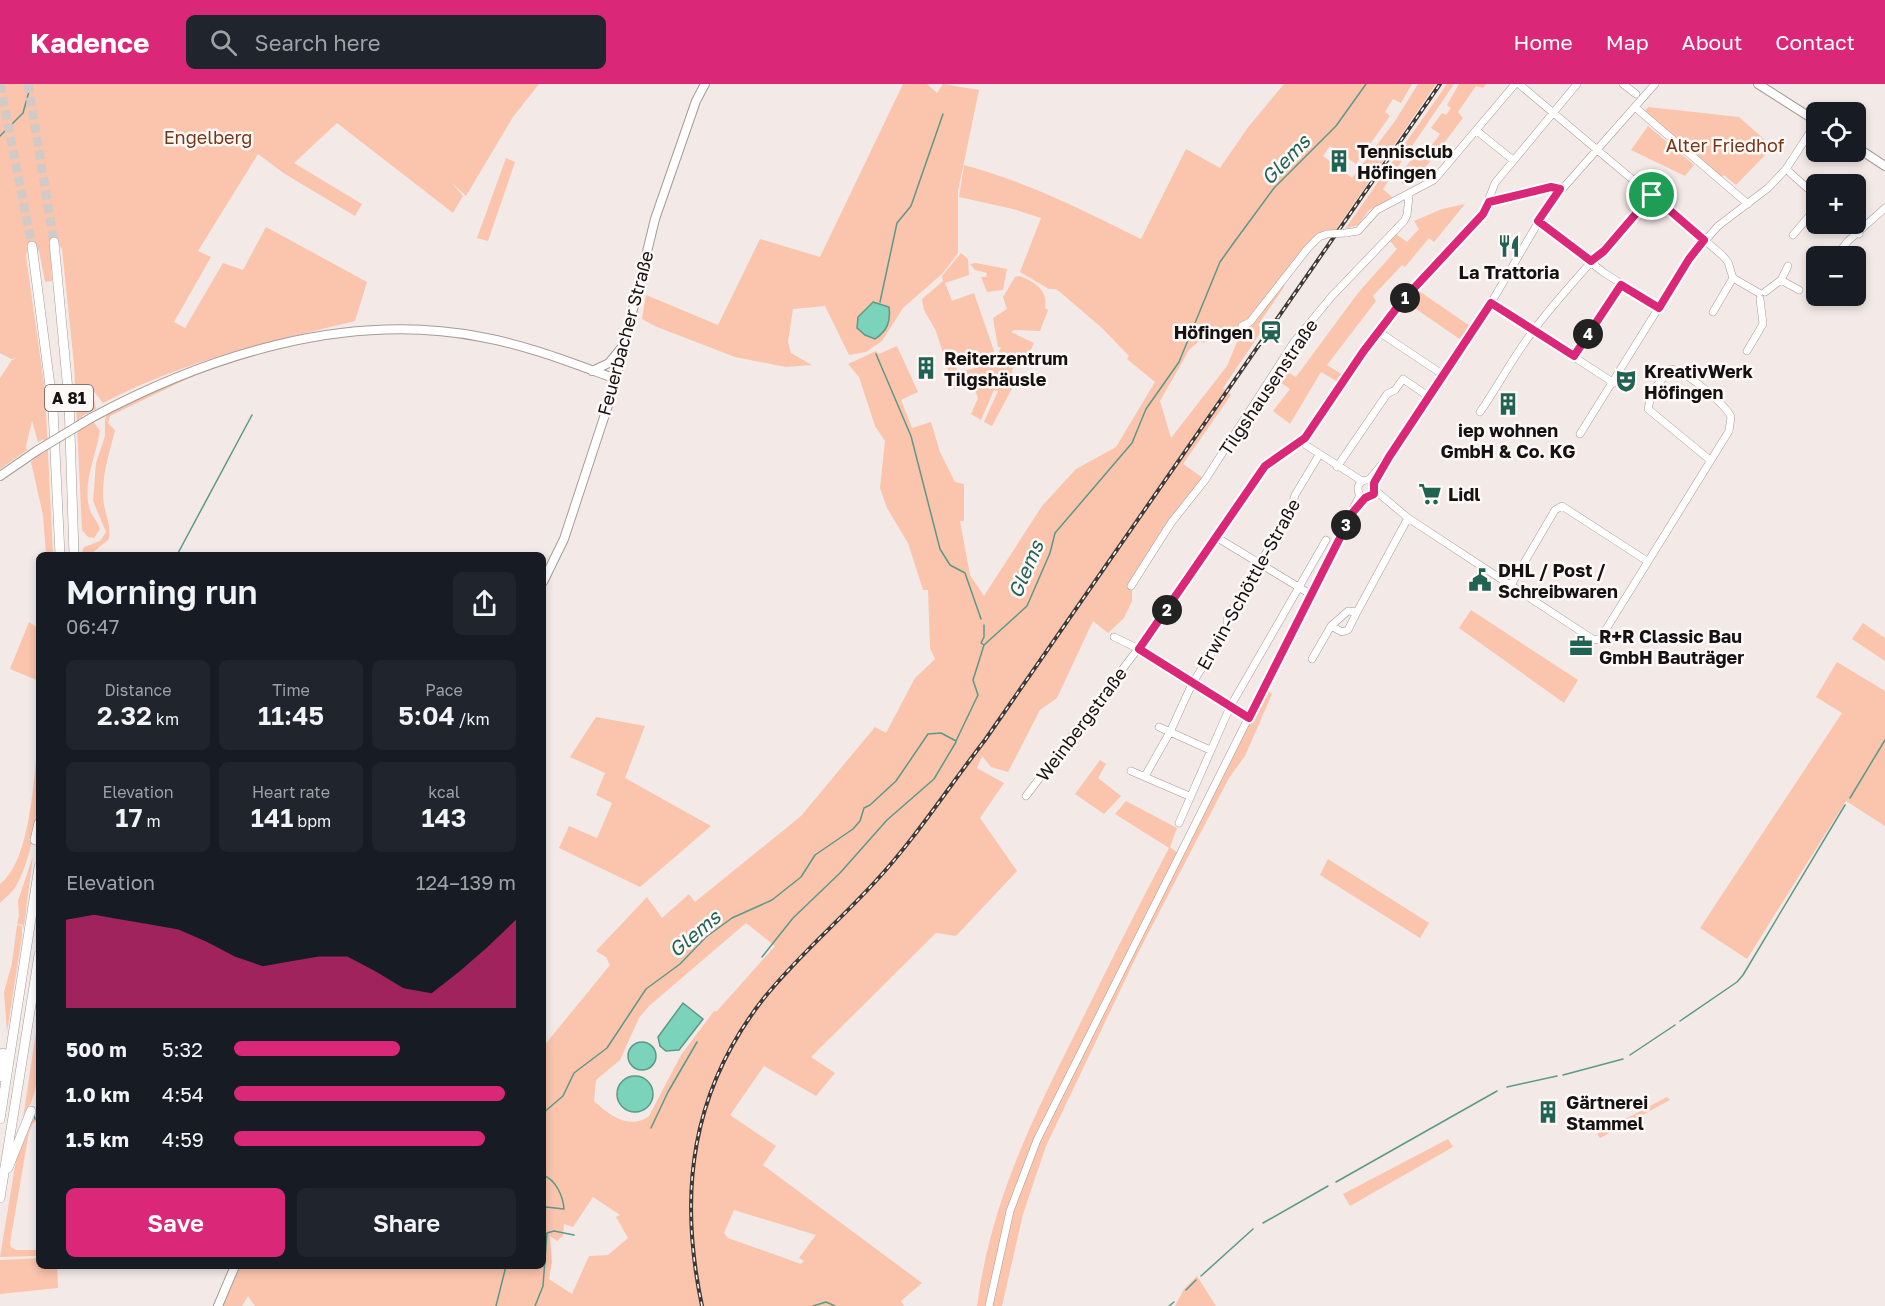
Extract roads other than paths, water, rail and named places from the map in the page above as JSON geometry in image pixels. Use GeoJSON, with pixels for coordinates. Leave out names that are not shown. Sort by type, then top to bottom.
{"type":"FeatureCollection","features":[{"type":"Feature","properties":{"kind":"highway","name":"A 81"},"geometry":{"type":"LineString","coordinates":[[54,242],[70,413],[74,552]]}},
{"type":"Feature","properties":{"kind":"highway","name":"A 81"},"geometry":{"type":"LineString","coordinates":[[32,246],[53,409],[60,552]]}},
{"type":"Feature","properties":{"kind":"highway"},"geometry":{"type":"LineString","coordinates":[[35,840],[36,836]]}},
{"type":"Feature","properties":{"kind":"highway"},"geometry":{"type":"LineString","coordinates":[[0,1119],[36,886]]}},
{"type":"Feature","properties":{"kind":"highway"},"geometry":{"type":"LineString","coordinates":[[0,1198],[36,974]]}},
{"type":"Feature","properties":{"kind":"highway"},"geometry":{"type":"LineString","coordinates":[[2,1103],[3,1053]]}},
{"type":"Feature","properties":{"kind":"highway"},"geometry":{"type":"LineString","coordinates":[[3,1179],[31,1111]]}},
{"type":"Feature","properties":{"kind":"main road","name":"Feuerbacher Straße"},"geometry":{"type":"LineString","coordinates":[[546,576],[564,539],[616,379],[655,219],[696,101],[705,84]]}},
{"type":"Feature","properties":{"kind":"main road"},"geometry":{"type":"LineString","coordinates":[[1758,84],[1806,115]]}},
{"type":"Feature","properties":{"kind":"main road"},"geometry":{"type":"LineString","coordinates":[[1866,154],[1885,166]]}},
{"type":"Feature","properties":{"kind":"main road"},"geometry":{"type":"LineString","coordinates":[[0,476],[91,418],[148,390],[214,363],[283,344],[345,332],[401,329],[472,335],[522,347],[616,379]]}},
{"type":"Feature","properties":{"kind":"main road"},"geometry":{"type":"LineString","coordinates":[[592,371],[609,363],[626,344]]}},
{"type":"Feature","properties":{"kind":"main road"},"geometry":{"type":"LineString","coordinates":[[218,1306],[234,1269]]}},
{"type":"Feature","properties":{"kind":"street"},"geometry":{"type":"LineString","coordinates":[[1242,326],[1250,322],[1319,237],[1358,231],[1377,210],[1408,196],[1442,173],[1517,84],[1599,149],[1704,240],[1728,262],[1733,278],[1761,295]]}},
{"type":"Feature","properties":{"kind":"street","name":"Weinbergstraße"},"geometry":{"type":"LineString","coordinates":[[1026,796],[1139,649],[1265,466],[1301,442],[1379,332],[1413,289],[1483,214],[1495,183],[1577,84]]}},
{"type":"Feature","properties":{"kind":"street"},"geometry":{"type":"LineString","coordinates":[[1623,84],[1636,94]]}},
{"type":"Feature","properties":{"kind":"street"},"geometry":{"type":"LineString","coordinates":[[1366,483],[1389,457],[1491,303],[1538,221],[1560,189],[1599,149],[1655,84]]}},
{"type":"Feature","properties":{"kind":"street"},"geometry":{"type":"LineString","coordinates":[[1636,108],[1748,204]]}},
{"type":"Feature","properties":{"kind":"street"},"geometry":{"type":"LineString","coordinates":[[1477,131],[1513,160]]}},
{"type":"Feature","properties":{"kind":"street"},"geometry":{"type":"LineString","coordinates":[[1580,434],[1614,383],[1689,259],[1704,240],[1786,170],[1806,138]]}},
{"type":"Feature","properties":{"kind":"street"},"geometry":{"type":"LineString","coordinates":[[1786,170],[1806,187]]}},
{"type":"Feature","properties":{"kind":"street"},"geometry":{"type":"LineString","coordinates":[[1489,202],[1537,189],[1560,189]]}},
{"type":"Feature","properties":{"kind":"street"},"geometry":{"type":"LineString","coordinates":[[1480,412],[1534,330],[1591,261],[1604,251],[1652,195]]}},
{"type":"Feature","properties":{"kind":"street","name":"Tilgshausenstraße"},"geometry":{"type":"LineString","coordinates":[[1131,586],[1171,523],[1217,463],[1294,342],[1332,296],[1404,221],[1407,216],[1408,196]]}},
{"type":"Feature","properties":{"kind":"street"},"geometry":{"type":"LineString","coordinates":[[1866,226],[1885,208]]}},
{"type":"Feature","properties":{"kind":"street"},"geometry":{"type":"LineString","coordinates":[[1794,235],[1806,220]]}},
{"type":"Feature","properties":{"kind":"street"},"geometry":{"type":"LineString","coordinates":[[1538,221],[1621,285],[1659,308]]}},
{"type":"Feature","properties":{"kind":"street"},"geometry":{"type":"LineString","coordinates":[[1844,246],[1858,234]]}},
{"type":"Feature","properties":{"kind":"street"},"geometry":{"type":"LineString","coordinates":[[1761,295],[1781,280],[1788,266]]}},
{"type":"Feature","properties":{"kind":"street"},"geometry":{"type":"LineString","coordinates":[[1713,312],[1733,278]]}},
{"type":"Feature","properties":{"kind":"street"},"geometry":{"type":"LineString","coordinates":[[1781,280],[1799,290]]}},
{"type":"Feature","properties":{"kind":"street"},"geometry":{"type":"LineString","coordinates":[[1574,356],[1621,285]]}},
{"type":"Feature","properties":{"kind":"street"},"geometry":{"type":"LineString","coordinates":[[1747,351],[1763,324],[1761,295]]}},
{"type":"Feature","properties":{"kind":"street"},"geometry":{"type":"LineString","coordinates":[[1491,303],[1614,383]]}},
{"type":"Feature","properties":{"kind":"street"},"geometry":{"type":"LineString","coordinates":[[1763,324],[1770,329]]}},
{"type":"Feature","properties":{"kind":"street"},"geometry":{"type":"LineString","coordinates":[[1379,332],[1442,374]]}},
{"type":"Feature","properties":{"kind":"street"},"geometry":{"type":"LineString","coordinates":[[1368,495],[1388,504],[1594,640],[1600,639],[1729,431],[1730,413],[1686,375],[1670,369],[1652,392],[1648,409],[1710,460]]}},
{"type":"Feature","properties":{"kind":"street"},"geometry":{"type":"LineString","coordinates":[[1337,467],[1387,394],[1395,390],[1403,379],[1428,396]]}},
{"type":"Feature","properties":{"kind":"street"},"geometry":{"type":"LineString","coordinates":[[1301,442],[1344,472],[1366,483]]}},
{"type":"Feature","properties":{"kind":"street","name":"Erwin-Schöttle-Straße"},"geometry":{"type":"LineString","coordinates":[[1145,776],[1170,732],[1192,684],[1227,628],[1227,619],[1319,456]]}},
{"type":"Feature","properties":{"kind":"street"},"geometry":{"type":"LineString","coordinates":[[1366,483],[1368,495]]}},
{"type":"Feature","properties":{"kind":"street"},"geometry":{"type":"LineString","coordinates":[[1366,483],[1368,495]]}},
{"type":"Feature","properties":{"kind":"street"},"geometry":{"type":"LineString","coordinates":[[989,1306],[1010,1211],[1037,1140],[1310,594],[1353,512],[1368,495]]}},
{"type":"Feature","properties":{"kind":"street"},"geometry":{"type":"LineString","coordinates":[[1511,585],[1555,510],[1562,506],[1647,561]]}},
{"type":"Feature","properties":{"kind":"street"},"geometry":{"type":"LineString","coordinates":[[1331,626],[1342,632],[1348,630],[1408,518]]}},
{"type":"Feature","properties":{"kind":"street"},"geometry":{"type":"LineString","coordinates":[[1216,537],[1310,594]]}},
{"type":"Feature","properties":{"kind":"street"},"geometry":{"type":"LineString","coordinates":[[1179,824],[1230,707],[1326,540]]}},
{"type":"Feature","properties":{"kind":"street"},"geometry":{"type":"LineString","coordinates":[[1312,660],[1331,626],[1348,611],[1357,612]]}},
{"type":"Feature","properties":{"kind":"street"},"geometry":{"type":"LineString","coordinates":[[1114,637],[1139,649],[1249,718]]}},
{"type":"Feature","properties":{"kind":"street"},"geometry":{"type":"LineString","coordinates":[[1159,728],[1210,750]]}},
{"type":"Feature","properties":{"kind":"street"},"geometry":{"type":"LineString","coordinates":[[1131,771],[1190,796]]}},
{"type":"Feature","properties":{"kind":"waterway"},"geometry":{"type":"LineString","coordinates":[[0,136],[23,113],[31,84]]}},
{"type":"Feature","properties":{"kind":"waterway","name":"Glems"},"geometry":{"type":"LineString","coordinates":[[546,1110],[563,1096],[574,1073],[607,1048],[646,989],[680,964],[706,937],[732,918],[772,900],[801,877],[815,855],[853,829],[860,821],[864,808],[896,781],[928,734],[941,733],[956,741],[978,695],[973,680],[984,645],[1027,606],[1050,553],[1055,533],[1132,443],[1146,409],[1179,362],[1220,262],[1274,188],[1336,126],[1366,84]]}},
{"type":"Feature","properties":{"kind":"waterway"},"geometry":{"type":"LineString","coordinates":[[880,302],[897,223],[911,206],[943,114]]}},
{"type":"Feature","properties":{"kind":"waterway"},"geometry":{"type":"LineString","coordinates":[[876,354],[911,436],[940,549],[950,565],[965,573],[981,619]]}},
{"type":"Feature","properties":{"kind":"waterway"},"geometry":{"type":"LineString","coordinates":[[179,552],[252,415]]}},
{"type":"Feature","properties":{"kind":"waterway"},"geometry":{"type":"LineString","coordinates":[[984,625],[984,637],[981,643],[984,645]]}},
{"type":"Feature","properties":{"kind":"waterway"},"geometry":{"type":"LineString","coordinates":[[1850,798],[1885,740]]}},
{"type":"Feature","properties":{"kind":"waterway"},"geometry":{"type":"LineString","coordinates":[[762,957],[793,918],[840,873],[887,820],[934,779],[956,742]]}},
{"type":"Feature","properties":{"kind":"waterway"},"geometry":{"type":"LineString","coordinates":[[1680,1021],[1737,982],[1743,975],[1845,805]]}},
{"type":"Feature","properties":{"kind":"waterway"},"geometry":{"type":"LineString","coordinates":[[1630,1055],[1675,1025]]}},
{"type":"Feature","properties":{"kind":"waterway"},"geometry":{"type":"LineString","coordinates":[[651,1128],[668,1092],[697,1042]]}},
{"type":"Feature","properties":{"kind":"waterway"},"geometry":{"type":"LineString","coordinates":[[1563,1075],[1623,1059]]}},
{"type":"Feature","properties":{"kind":"waterway"},"geometry":{"type":"LineString","coordinates":[[1507,1087],[1557,1076]]}},
{"type":"Feature","properties":{"kind":"waterway"},"geometry":{"type":"LineString","coordinates":[[1336,1182],[1497,1091]]}},
{"type":"Feature","properties":{"kind":"waterway","name":"Glems"},"geometry":{"type":"LineString","coordinates":[[546,1176],[558,1189],[564,1209],[546,1207]]}},
{"type":"Feature","properties":{"kind":"waterway"},"geometry":{"type":"LineString","coordinates":[[1263,1223],[1328,1186]]}},
{"type":"Feature","properties":{"kind":"waterway"},"geometry":{"type":"LineString","coordinates":[[1201,1276],[1253,1229]]}},
{"type":"Feature","properties":{"kind":"waterway"},"geometry":{"type":"LineString","coordinates":[[546,1246],[547,1233],[554,1231],[574,1235]]}},
{"type":"Feature","properties":{"kind":"waterway","name":"Glems"},"geometry":{"type":"LineString","coordinates":[[496,1306],[505,1269]]}},
{"type":"Feature","properties":{"kind":"waterway"},"geometry":{"type":"LineString","coordinates":[[535,1306],[543,1286],[544,1269]]}},
{"type":"Feature","properties":{"kind":"waterway"},"geometry":{"type":"LineString","coordinates":[[1186,1290],[1196,1280]]}},
{"type":"Feature","properties":{"kind":"waterway","name":"Glems"},"geometry":{"type":"LineString","coordinates":[[813,1306],[826,1302],[835,1306]]}},
{"type":"Feature","properties":{"kind":"waterway"},"geometry":{"type":"LineString","coordinates":[[1169,1306],[1174,1302]]}},
{"type":"Feature","properties":{"kind":"tunnel"},"geometry":{"type":"LineString","coordinates":[[0,84],[32,246]]}},
{"type":"Feature","properties":{"kind":"tunnel"},"geometry":{"type":"LineString","coordinates":[[28,84],[54,242]]}},
{"type":"Feature","properties":{"kind":"railway"},"geometry":{"type":"LineString","coordinates":[[702,1306],[691,1223],[692,1183],[697,1144],[706,1106],[720,1069],[739,1033],[777,983],[889,866],[985,740],[1440,84]]}},
{"type":"Feature","properties":{"kind":"place","name":"Tennisclub Höfingen"},"geometry":{"type":"Point","coordinates":[1339,161]}},
{"type":"Feature","properties":{"kind":"place","name":"La Trattoria"},"geometry":{"type":"Point","coordinates":[1509,246]}},
{"type":"Feature","properties":{"kind":"place","name":"Höfingen"},"geometry":{"type":"Point","coordinates":[1271,332]}},
{"type":"Feature","properties":{"kind":"place","name":"Reiterzentrum Tilgshäusle"},"geometry":{"type":"Point","coordinates":[926,368]}},
{"type":"Feature","properties":{"kind":"place","name":"KreativWerk Höfingen"},"geometry":{"type":"Point","coordinates":[1626,381]}},
{"type":"Feature","properties":{"kind":"place","name":"iep wohnen GmbH & Co. KG"},"geometry":{"type":"Point","coordinates":[1508,404]}},
{"type":"Feature","properties":{"kind":"place","name":"Lidl"},"geometry":{"type":"Point","coordinates":[1430,494]}},
{"type":"Feature","properties":{"kind":"place","name":"DHL / Post / Schreibwaren"},"geometry":{"type":"Point","coordinates":[1480,580]}},
{"type":"Feature","properties":{"kind":"place","name":"R+R Classic Bau GmbH Bauträger"},"geometry":{"type":"Point","coordinates":[1581,646]}},
{"type":"Feature","properties":{"kind":"place","name":"Gärtnerei Stammel"},"geometry":{"type":"Point","coordinates":[1548,1112]}},
{"type":"Feature","properties":{"kind":"park label","name":"Engelberg"},"geometry":{"type":"Point","coordinates":[208,137]}},
{"type":"Feature","properties":{"kind":"park label","name":"Alter Friedhof"},"geometry":{"type":"Point","coordinates":[1725,145]}}]}
